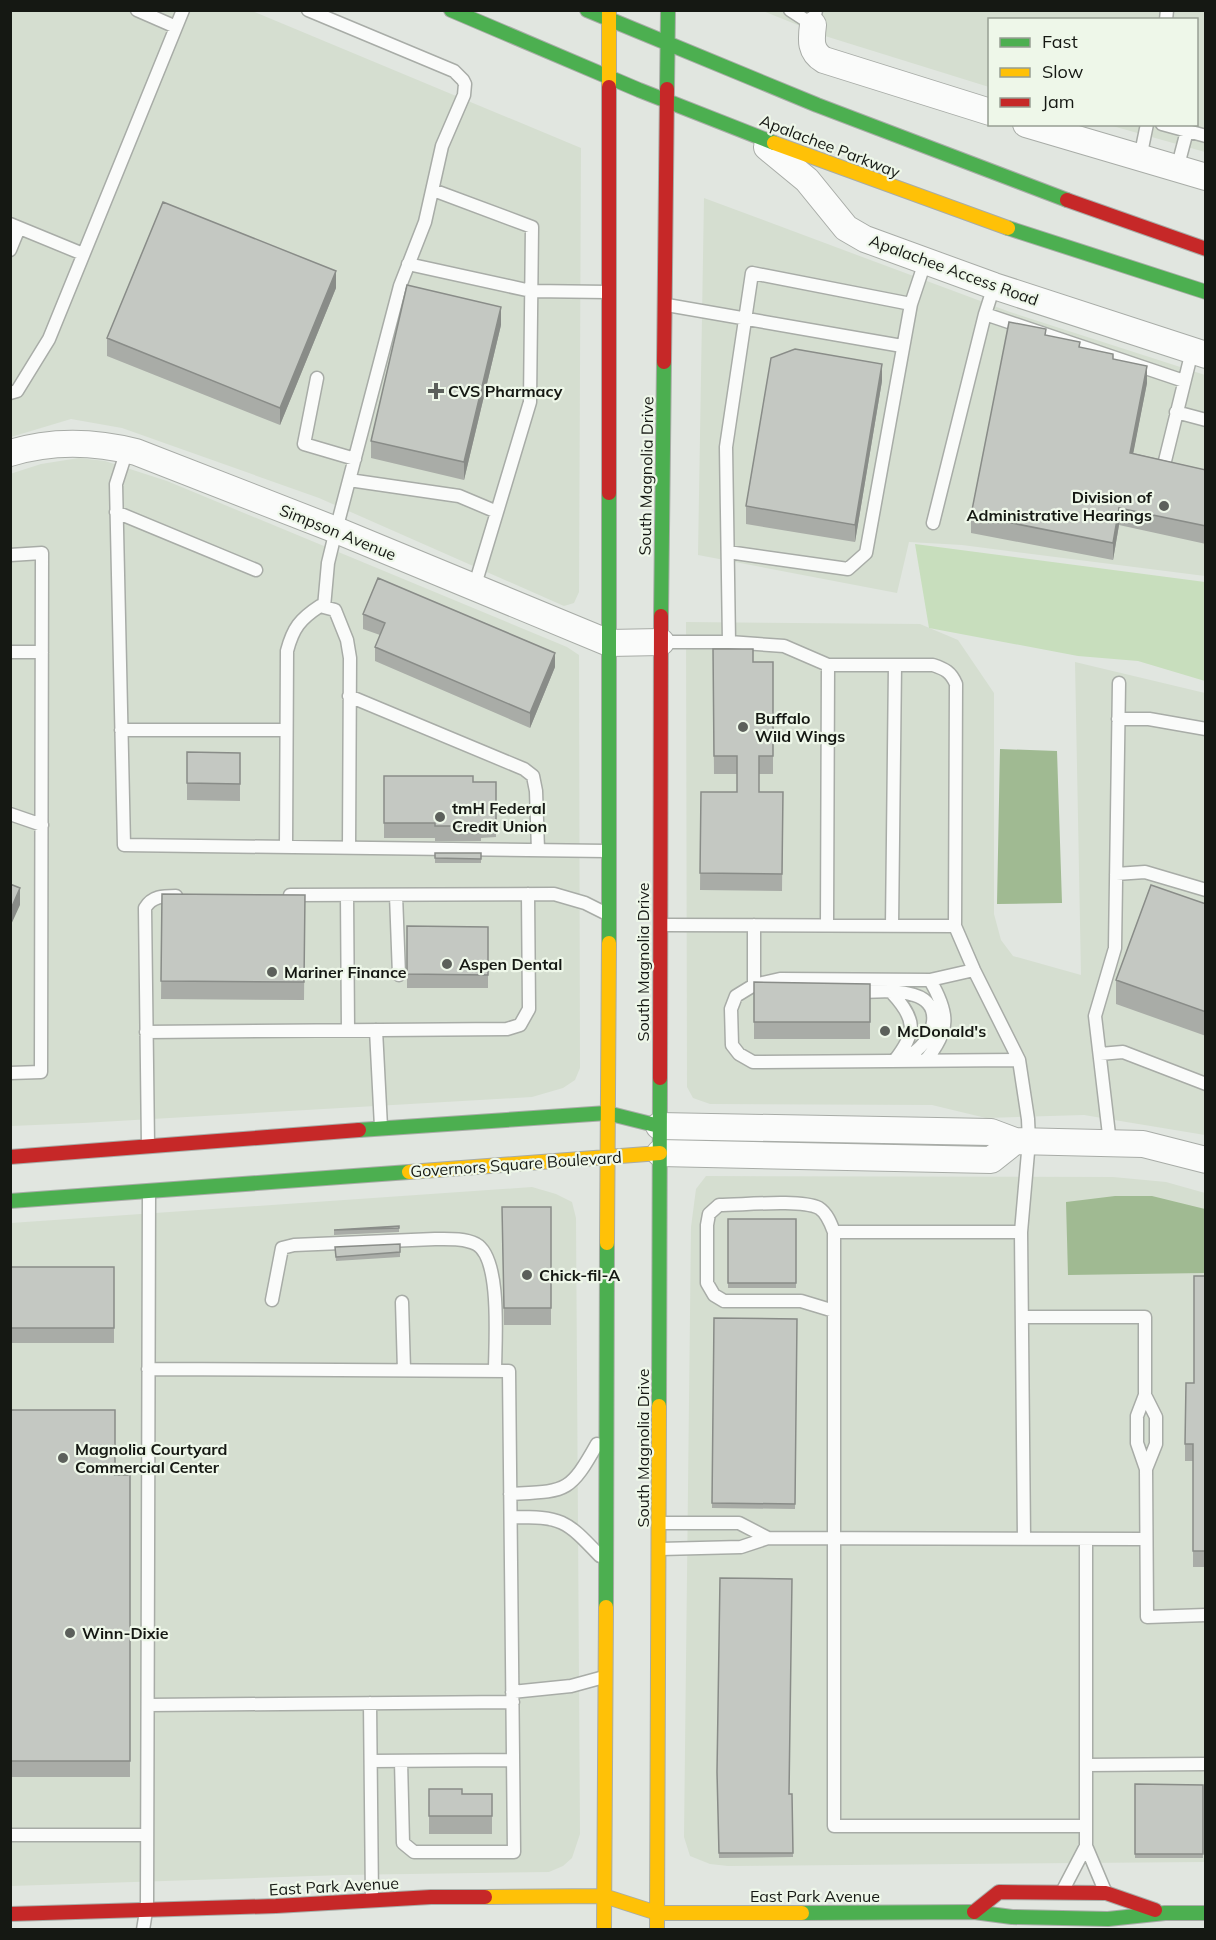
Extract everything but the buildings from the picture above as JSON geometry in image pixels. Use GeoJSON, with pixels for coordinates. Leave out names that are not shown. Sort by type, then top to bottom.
{"type":"FeatureCollection","features":[{"type":"Feature","properties":{"kind":"main road","name":"Apalachee Parkway"},"geometry":{"type":"LineString","coordinates":[[451,10],[736,128],[945,206],[1206,292]]}},
{"type":"Feature","properties":{"kind":"main road","name":"Apalachee Parkway"},"geometry":{"type":"LineString","coordinates":[[587,10],[609,15],[668,44],[878,129],[1206,249]]}},
{"type":"Feature","properties":{"kind":"main road","name":"South Magnolia Drive"},"geometry":{"type":"LineString","coordinates":[[657,1929],[660,1523],[659,925],[668,10]]}},
{"type":"Feature","properties":{"kind":"main road"},"geometry":{"type":"LineString","coordinates":[[604,1929],[609,915],[609,15]]}},
{"type":"Feature","properties":{"kind":"main road"},"geometry":{"type":"LineString","coordinates":[[10,1157],[148,1152],[381,1128],[607,1113],[659,1126]]}},
{"type":"Feature","properties":{"kind":"main road","name":"Governors Square Boulevard"},"geometry":{"type":"LineString","coordinates":[[10,1201],[149,1185],[660,1153]]}},
{"type":"Feature","properties":{"kind":"main road","name":"East Park Avenue"},"geometry":{"type":"LineString","coordinates":[[974,1916],[999,1892],[1106,1893],[1165,1913]]}},
{"type":"Feature","properties":{"kind":"main road","name":"East Park Avenue"},"geometry":{"type":"LineString","coordinates":[[10,1914],[276,1906],[431,1897],[604,1896],[657,1913],[835,1912],[1012,1917],[1107,1924],[1165,1913],[1206,1913]]}},
{"type":"Feature","properties":{"kind":"main road","name":"East Park Avenue"},"geometry":{"type":"LineString","coordinates":[[639,1920],[657,1913]]}},
{"type":"Feature","properties":{"kind":"street"},"geometry":{"type":"LineString","coordinates":[[815,18],[813,49],[824,60],[988,111]]}},
{"type":"Feature","properties":{"kind":"street"},"geometry":{"type":"LineString","coordinates":[[1033,126],[1206,177]]}},
{"type":"Feature","properties":{"kind":"street","name":"Apalachee Access Road"},"geometry":{"type":"LineString","coordinates":[[736,128],[771,150],[795,169],[807,180],[846,228],[865,239],[994,286],[1198,353]]}},
{"type":"Feature","properties":{"kind":"street","name":"Simpson Avenue"},"geometry":{"type":"LineString","coordinates":[[10,453],[58,442],[110,445],[336,530],[609,643],[661,642]]}},
{"type":"Feature","properties":{"kind":"street"},"geometry":{"type":"LineString","coordinates":[[659,1126],[991,1132],[1022,1141],[1143,1144],[1206,1160]]}},
{"type":"Feature","properties":{"kind":"street","name":"Governors Square Boulevard"},"geometry":{"type":"LineString","coordinates":[[660,1153],[991,1160],[1022,1141]]}},
{"type":"Feature","properties":{"kind":"lane"},"geometry":{"type":"LineString","coordinates":[[137,10],[176,27]]}},
{"type":"Feature","properties":{"kind":"lane"},"geometry":{"type":"LineString","coordinates":[[10,393],[17,391],[49,339],[183,10]]}},
{"type":"Feature","properties":{"kind":"lane"},"geometry":{"type":"LineString","coordinates":[[308,10],[460,75],[465,84],[465,90],[442,146],[421,234],[400,286],[328,563],[324,607]]}},
{"type":"Feature","properties":{"kind":"lane"},"geometry":{"type":"LineString","coordinates":[[790,10],[815,18]]}},
{"type":"Feature","properties":{"kind":"lane"},"geometry":{"type":"LineString","coordinates":[[1140,158],[1147,126]]}},
{"type":"Feature","properties":{"kind":"lane"},"geometry":{"type":"LineString","coordinates":[[1169,126],[1206,136]]}},
{"type":"Feature","properties":{"kind":"lane"},"geometry":{"type":"LineString","coordinates":[[1177,169],[1187,131]]}},
{"type":"Feature","properties":{"kind":"lane"},"geometry":{"type":"LineString","coordinates":[[433,190],[532,227],[530,402],[474,588]]}},
{"type":"Feature","properties":{"kind":"lane"},"geometry":{"type":"LineString","coordinates":[[10,250],[15,226],[83,255]]}},
{"type":"Feature","properties":{"kind":"lane"},"geometry":{"type":"LineString","coordinates":[[728,552],[848,569],[866,553],[902,346],[911,304],[925,262]]}},
{"type":"Feature","properties":{"kind":"lane"},"geometry":{"type":"LineString","coordinates":[[408,264],[531,291],[609,292]]}},
{"type":"Feature","properties":{"kind":"lane"},"geometry":{"type":"LineString","coordinates":[[729,642],[726,447],[752,273],[911,304]]}},
{"type":"Feature","properties":{"kind":"lane"},"geometry":{"type":"LineString","coordinates":[[933,523],[994,286]]}},
{"type":"Feature","properties":{"kind":"lane"},"geometry":{"type":"LineString","coordinates":[[664,304],[902,346]]}},
{"type":"Feature","properties":{"kind":"lane"},"geometry":{"type":"LineString","coordinates":[[985,314],[1184,381]]}},
{"type":"Feature","properties":{"kind":"lane"},"geometry":{"type":"LineString","coordinates":[[1163,469],[1184,381],[1198,353]]}},
{"type":"Feature","properties":{"kind":"lane"},"geometry":{"type":"LineString","coordinates":[[317,378],[304,444],[355,459]]}},
{"type":"Feature","properties":{"kind":"lane"},"geometry":{"type":"LineString","coordinates":[[1176,412],[1206,420]]}},
{"type":"Feature","properties":{"kind":"lane"},"geometry":{"type":"LineString","coordinates":[[127,450],[116,484],[124,845],[609,851]]}},
{"type":"Feature","properties":{"kind":"lane"},"geometry":{"type":"LineString","coordinates":[[349,480],[459,496],[497,512]]}},
{"type":"Feature","properties":{"kind":"lane"},"geometry":{"type":"LineString","coordinates":[[116,512],[256,570]]}},
{"type":"Feature","properties":{"kind":"lane"},"geometry":{"type":"LineString","coordinates":[[10,555],[42,553],[41,1072],[10,1073]]}},
{"type":"Feature","properties":{"kind":"lane"},"geometry":{"type":"LineString","coordinates":[[286,847],[287,651],[291,635],[303,618],[320,606],[335,610],[347,640],[350,658],[349,848]]}},
{"type":"Feature","properties":{"kind":"lane"},"geometry":{"type":"LineString","coordinates":[[661,642],[729,642],[784,646],[828,664],[933,665],[945,669],[956,684],[955,926],[974,970],[1019,1060],[1025,1092],[1021,1232],[1024,1539]]}},
{"type":"Feature","properties":{"kind":"lane"},"geometry":{"type":"LineString","coordinates":[[10,652],[42,652]]}},
{"type":"Feature","properties":{"kind":"lane"},"geometry":{"type":"LineString","coordinates":[[827,925],[828,664]]}},
{"type":"Feature","properties":{"kind":"lane"},"geometry":{"type":"LineString","coordinates":[[892,926],[895,665]]}},
{"type":"Feature","properties":{"kind":"lane"},"geometry":{"type":"LineString","coordinates":[[1110,1143],[1095,1016],[1116,948],[1119,683]]}},
{"type":"Feature","properties":{"kind":"lane"},"geometry":{"type":"LineString","coordinates":[[349,696],[524,769],[533,776],[536,791],[538,850]]}},
{"type":"Feature","properties":{"kind":"lane"},"geometry":{"type":"LineString","coordinates":[[1118,719],[1149,719],[1206,729]]}},
{"type":"Feature","properties":{"kind":"lane"},"geometry":{"type":"LineString","coordinates":[[121,730],[286,730]]}},
{"type":"Feature","properties":{"kind":"lane"},"geometry":{"type":"LineString","coordinates":[[10,814],[42,825]]}},
{"type":"Feature","properties":{"kind":"lane"},"geometry":{"type":"LineString","coordinates":[[1116,874],[1145,872],[1206,890]]}},
{"type":"Feature","properties":{"kind":"lane"},"geometry":{"type":"LineString","coordinates":[[396,894],[399,975]]}},
{"type":"Feature","properties":{"kind":"lane"},"geometry":{"type":"LineString","coordinates":[[147,1032],[507,1029],[520,1025],[529,1009],[528,894]]}},
{"type":"Feature","properties":{"kind":"lane"},"geometry":{"type":"LineString","coordinates":[[278,895],[554,894],[585,903],[609,915]]}},
{"type":"Feature","properties":{"kind":"lane"},"geometry":{"type":"LineString","coordinates":[[347,895],[348,1030]]}},
{"type":"Feature","properties":{"kind":"lane"},"geometry":{"type":"LineString","coordinates":[[148,1152],[145,908],[150,900],[163,896],[186,896]]}},
{"type":"Feature","properties":{"kind":"lane"},"geometry":{"type":"LineString","coordinates":[[659,925],[955,926]]}},
{"type":"Feature","properties":{"kind":"lane"},"geometry":{"type":"LineString","coordinates":[[754,925],[754,985]]}},
{"type":"Feature","properties":{"kind":"lane"},"geometry":{"type":"LineString","coordinates":[[974,970],[930,980],[780,979],[754,985],[736,996],[731,1009],[732,1045],[739,1054],[753,1062],[1019,1060]]}},
{"type":"Feature","properties":{"kind":"lane"},"geometry":{"type":"LineString","coordinates":[[925,1061],[939,1044],[946,1021],[941,999],[930,980]]}},
{"type":"Feature","properties":{"kind":"lane"},"geometry":{"type":"LineString","coordinates":[[754,985],[782,992]]}},
{"type":"Feature","properties":{"kind":"lane"},"geometry":{"type":"LineString","coordinates":[[837,992],[914,994],[926,1000],[935,1018],[929,1036],[914,1053],[895,1061]]}},
{"type":"Feature","properties":{"kind":"lane"},"geometry":{"type":"LineString","coordinates":[[892,993],[903,1005],[910,1017],[912,1027],[907,1046],[895,1061]]}},
{"type":"Feature","properties":{"kind":"lane"},"geometry":{"type":"LineString","coordinates":[[376,1030],[381,1128]]}},
{"type":"Feature","properties":{"kind":"lane"},"geometry":{"type":"LineString","coordinates":[[1100,1054],[1123,1052],[1206,1084]]}},
{"type":"Feature","properties":{"kind":"lane"},"geometry":{"type":"LineString","coordinates":[[143,1929],[147,1910],[149,1185]]}},
{"type":"Feature","properties":{"kind":"lane"},"geometry":{"type":"LineString","coordinates":[[834,1311],[801,1301],[724,1301],[714,1295],[707,1283],[709,1214],[719,1205],[802,1204],[820,1209],[828,1217],[834,1232],[834,1311],[834,1826],[1086,1826]]}},
{"type":"Feature","properties":{"kind":"lane"},"geometry":{"type":"LineString","coordinates":[[834,1232],[1021,1232]]}},
{"type":"Feature","properties":{"kind":"lane"},"geometry":{"type":"LineString","coordinates":[[272,1300],[282,1248],[294,1245],[435,1239],[455,1239],[478,1244],[489,1259],[494,1278],[495,1371]]}},
{"type":"Feature","properties":{"kind":"lane"},"geometry":{"type":"LineString","coordinates":[[402,1302],[404,1370]]}},
{"type":"Feature","properties":{"kind":"lane"},"geometry":{"type":"LineString","coordinates":[[1022,1317],[1145,1317],[1145,1395],[1137,1416],[1137,1443],[1146,1469],[1147,1617],[1206,1615]]}},
{"type":"Feature","properties":{"kind":"lane"},"geometry":{"type":"LineString","coordinates":[[148,1369],[509,1371],[514,1852],[414,1852],[403,1843],[401,1761]]}},
{"type":"Feature","properties":{"kind":"lane"},"geometry":{"type":"LineString","coordinates":[[1145,1395],[1156,1417],[1156,1444],[1146,1469]]}},
{"type":"Feature","properties":{"kind":"lane"},"geometry":{"type":"LineString","coordinates":[[510,1494],[549,1492],[565,1487],[580,1475],[607,1427]]}},
{"type":"Feature","properties":{"kind":"lane"},"geometry":{"type":"LineString","coordinates":[[511,1517],[543,1517],[560,1520],[575,1530],[606,1562]]}},
{"type":"Feature","properties":{"kind":"lane"},"geometry":{"type":"LineString","coordinates":[[660,1523],[739,1523],[768,1538]]}},
{"type":"Feature","properties":{"kind":"lane"},"geometry":{"type":"LineString","coordinates":[[659,1549],[741,1548],[768,1538],[1146,1539]]}},
{"type":"Feature","properties":{"kind":"lane"},"geometry":{"type":"LineString","coordinates":[[1086,1539],[1086,1846],[1106,1893]]}},
{"type":"Feature","properties":{"kind":"lane"},"geometry":{"type":"LineString","coordinates":[[148,1705],[370,1704],[513,1697],[606,1677]]}},
{"type":"Feature","properties":{"kind":"lane"},"geometry":{"type":"LineString","coordinates":[[370,1704],[372,1900]]}},
{"type":"Feature","properties":{"kind":"lane"},"geometry":{"type":"LineString","coordinates":[[370,1761],[513,1760]]}},
{"type":"Feature","properties":{"kind":"lane"},"geometry":{"type":"LineString","coordinates":[[1086,1765],[1206,1764]]}},
{"type":"Feature","properties":{"kind":"lane"},"geometry":{"type":"LineString","coordinates":[[10,1835],[147,1835]]}},
{"type":"Feature","properties":{"kind":"lane"},"geometry":{"type":"LineString","coordinates":[[1062,1893],[1086,1846]]}},
{"type":"Feature","properties":{"kind":"lane"},"geometry":{"type":"LineString","coordinates":[[147,1910],[158,1929]]}},
{"type":"Feature","properties":{"kind":"lane"},"geometry":{"type":"LineString","coordinates":[[835,1912],[836,1929]]}},
{"type":"Feature","properties":{"kind":"shaded area"},"geometry":{"type":"Polygon","coordinates":[[[11,11],[252,11],[581,148],[579,592],[574,603],[564,606],[319,498],[122,428],[71,419],[11,437],[11,11]]]}},
{"type":"Feature","properties":{"kind":"shaded area"},"geometry":{"type":"Polygon","coordinates":[[[763,11],[1205,11],[1205,152],[1113,126],[1198,126],[1198,18],[988,18],[988,87],[825,36],[763,11]]]}},
{"type":"Feature","properties":{"kind":"shaded area"},"geometry":{"type":"Polygon","coordinates":[[[704,198],[1010,312],[1205,375],[1205,576],[962,545],[909,542],[897,593],[698,555],[704,198]]]}},
{"type":"Feature","properties":{"kind":"shaded area"},"geometry":{"type":"Polygon","coordinates":[[[79,458],[105,461],[167,481],[567,647],[579,655],[580,1068],[575,1080],[563,1088],[532,1097],[11,1126],[10,474],[41,464],[79,458]]]}},
{"type":"Feature","properties":{"kind":"shaded area"},"geometry":{"type":"Polygon","coordinates":[[[915,544],[1205,582],[1205,681],[1138,661],[1078,656],[929,628],[915,544]]]}},
{"type":"Feature","properties":{"kind":"shaded area"},"geometry":{"type":"Polygon","coordinates":[[[686,622],[920,624],[958,640],[994,693],[994,914],[1001,940],[1013,956],[1081,975],[1075,662],[1205,693],[1205,1135],[1084,1115],[986,1118],[932,1105],[710,1104],[693,1098],[687,1087],[686,622]]]}},
{"type":"Feature","properties":{"kind":"shaded area"},"geometry":{"type":"Polygon","coordinates":[[[1000,749],[1057,751],[1062,903],[997,904],[1000,749]]]}},
{"type":"Feature","properties":{"kind":"shaded area"},"geometry":{"type":"Polygon","coordinates":[[[706,1176],[1113,1177],[1166,1182],[1205,1193],[1205,1862],[728,1866],[710,1864],[690,1856],[684,1837],[691,1227],[696,1189],[706,1176]]]}},
{"type":"Feature","properties":{"kind":"shaded area"},"geometry":{"type":"Polygon","coordinates":[[[532,1187],[556,1194],[572,1202],[576,1218],[580,1834],[572,1858],[563,1866],[549,1872],[343,1875],[11,1886],[11,1223],[532,1187]]]}},
{"type":"Feature","properties":{"kind":"shaded area"},"geometry":{"type":"Polygon","coordinates":[[[1115,1196],[1152,1196],[1205,1209],[1205,1273],[1068,1275],[1066,1202],[1115,1196]]]}},
{"type":"Feature","properties":{"kind":"traffic: fast"},"geometry":{"type":"LineString","coordinates":[[451,10],[639,90],[774,143]]}},
{"type":"Feature","properties":{"kind":"traffic: fast"},"geometry":{"type":"LineString","coordinates":[[587,10],[817,105],[1067,200]]}},
{"type":"Feature","properties":{"kind":"traffic: fast"},"geometry":{"type":"LineString","coordinates":[[667,89],[668,10]]}},
{"type":"Feature","properties":{"kind":"traffic: fast"},"geometry":{"type":"LineString","coordinates":[[1008,228],[1206,292]]}},
{"type":"Feature","properties":{"kind":"traffic: fast"},"geometry":{"type":"LineString","coordinates":[[661,616],[664,362]]}},
{"type":"Feature","properties":{"kind":"traffic: fast"},"geometry":{"type":"LineString","coordinates":[[609,493],[609,943]]}},
{"type":"Feature","properties":{"kind":"traffic: fast"},"geometry":{"type":"LineString","coordinates":[[659,1406],[660,1078]]}},
{"type":"Feature","properties":{"kind":"traffic: fast"},"geometry":{"type":"LineString","coordinates":[[359,1130],[607,1113],[659,1126]]}},
{"type":"Feature","properties":{"kind":"traffic: fast"},"geometry":{"type":"LineString","coordinates":[[10,1201],[409,1172]]}},
{"type":"Feature","properties":{"kind":"traffic: fast"},"geometry":{"type":"LineString","coordinates":[[606,1607],[607,1243]]}},
{"type":"Feature","properties":{"kind":"traffic: fast"},"geometry":{"type":"LineString","coordinates":[[802,1913],[974,1912],[1012,1917],[1108,1919],[1165,1913],[1206,1913]]}},
{"type":"Feature","properties":{"kind":"traffic: slow"},"geometry":{"type":"LineString","coordinates":[[609,10],[609,87]]}},
{"type":"Feature","properties":{"kind":"traffic: slow"},"geometry":{"type":"LineString","coordinates":[[774,143],[1008,228]]}},
{"type":"Feature","properties":{"kind":"traffic: slow"},"geometry":{"type":"LineString","coordinates":[[607,1243],[609,943]]}},
{"type":"Feature","properties":{"kind":"traffic: slow"},"geometry":{"type":"LineString","coordinates":[[409,1172],[660,1153]]}},
{"type":"Feature","properties":{"kind":"traffic: slow"},"geometry":{"type":"LineString","coordinates":[[657,1930],[659,1406]]}},
{"type":"Feature","properties":{"kind":"traffic: slow"},"geometry":{"type":"LineString","coordinates":[[604,1930],[606,1607]]}},
{"type":"Feature","properties":{"kind":"traffic: slow"},"geometry":{"type":"LineString","coordinates":[[485,1897],[604,1896],[657,1913],[802,1913]]}},
{"type":"Feature","properties":{"kind":"traffic: jam"},"geometry":{"type":"LineString","coordinates":[[609,87],[609,493]]}},
{"type":"Feature","properties":{"kind":"traffic: jam"},"geometry":{"type":"LineString","coordinates":[[664,362],[667,89]]}},
{"type":"Feature","properties":{"kind":"traffic: jam"},"geometry":{"type":"LineString","coordinates":[[1067,200],[1206,249]]}},
{"type":"Feature","properties":{"kind":"traffic: jam"},"geometry":{"type":"LineString","coordinates":[[660,1078],[661,616]]}},
{"type":"Feature","properties":{"kind":"traffic: jam"},"geometry":{"type":"LineString","coordinates":[[10,1157],[359,1130]]}},
{"type":"Feature","properties":{"kind":"traffic: jam"},"geometry":{"type":"LineString","coordinates":[[974,1912],[999,1892],[1106,1893],[1155,1910]]}},
{"type":"Feature","properties":{"kind":"traffic: jam"},"geometry":{"type":"LineString","coordinates":[[10,1914],[276,1906],[431,1897],[485,1897]]}},
{"type":"Feature","properties":{"kind":"place","name":"CVS Pharmacy"},"geometry":{"type":"Point","coordinates":[436,391]}},
{"type":"Feature","properties":{"kind":"place","name":"Division of Administrative Hearings"},"geometry":{"type":"Point","coordinates":[1164,506]}},
{"type":"Feature","properties":{"kind":"place","name":"Buffalo Wild Wings"},"geometry":{"type":"Point","coordinates":[743,727]}},
{"type":"Feature","properties":{"kind":"place","name":"tmH Federal Credit Union"},"geometry":{"type":"Point","coordinates":[440,817]}},
{"type":"Feature","properties":{"kind":"place","name":"Aspen Dental"},"geometry":{"type":"Point","coordinates":[447,964]}},
{"type":"Feature","properties":{"kind":"place","name":"Mariner Finance"},"geometry":{"type":"Point","coordinates":[272,972]}},
{"type":"Feature","properties":{"kind":"place","name":"McDonald's"},"geometry":{"type":"Point","coordinates":[885,1031]}},
{"type":"Feature","properties":{"kind":"place","name":"Chick-fil-A"},"geometry":{"type":"Point","coordinates":[527,1275]}},
{"type":"Feature","properties":{"kind":"place","name":"Magnolia Courtyard Commercial Center"},"geometry":{"type":"Point","coordinates":[63,1458]}},
{"type":"Feature","properties":{"kind":"place","name":"Winn-Dixie"},"geometry":{"type":"Point","coordinates":[70,1633]}}]}
